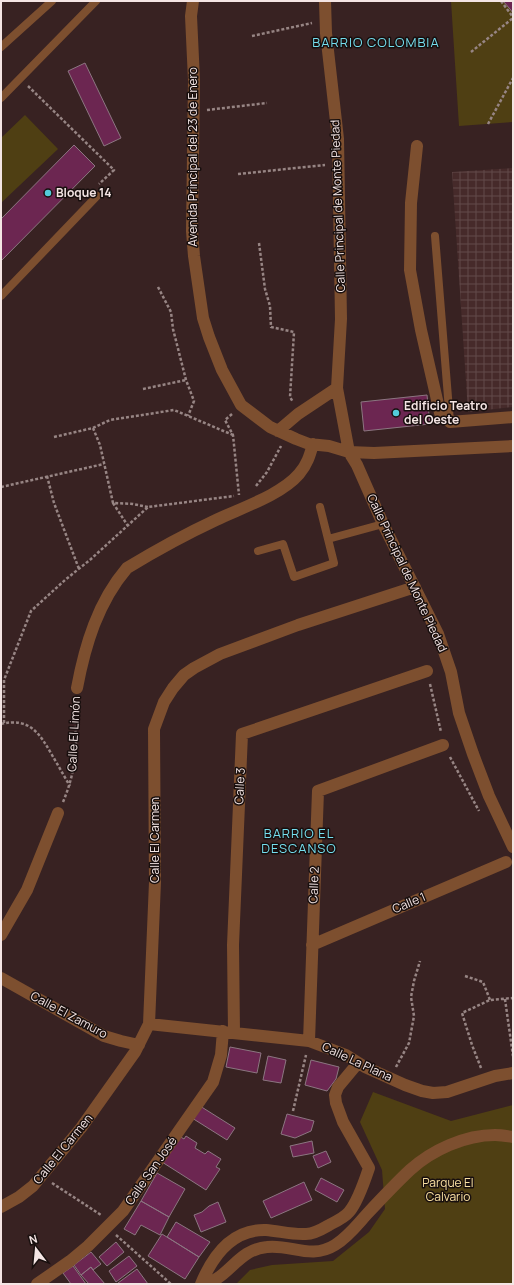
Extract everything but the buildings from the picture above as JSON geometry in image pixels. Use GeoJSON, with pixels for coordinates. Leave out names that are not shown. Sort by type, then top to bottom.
{"type":"FeatureCollection","features":[{"type":"Feature","properties":{"kind":"street","name":"Avenida Principal del 23 de Enero"},"geometry":{"type":"LineString","coordinates":[[193,1],[191,22],[194,80],[192,231],[194,256],[202,310],[209,337],[222,370],[241,405],[270,427],[282,433],[313,444],[329,446],[349,452],[374,453],[513,446]]}},
{"type":"Feature","properties":{"kind":"street","name":"Calle Principal de Monte Piedad"},"geometry":{"type":"LineString","coordinates":[[325,1],[325,20],[338,139],[337,163],[341,319],[337,388],[349,452],[357,465],[383,524],[427,611],[444,650],[451,672],[459,713],[473,754],[489,796],[513,847]]}},
{"type":"Feature","properties":{"kind":"street"},"geometry":{"type":"LineString","coordinates":[[417,146],[411,203],[410,270],[421,330],[440,413],[450,422],[513,417]]}},
{"type":"Feature","properties":{"kind":"street"},"geometry":{"type":"LineString","coordinates":[[282,433],[298,414],[337,388]]}},
{"type":"Feature","properties":{"kind":"street","name":"Calle El Limón"},"geometry":{"type":"LineString","coordinates":[[77,688],[82,661],[90,634],[103,604],[117,580],[127,568],[215,521],[282,488],[298,476],[306,465],[313,444]]}},
{"type":"Feature","properties":{"kind":"street","name":"Calle El Carmen"},"geometry":{"type":"LineString","coordinates":[[1,1207],[25,1193],[42,1176],[81,1128],[139,1044],[149,1024],[155,882],[154,729],[167,697],[173,688],[184,675],[203,662],[220,654],[298,625],[415,587]]}},
{"type":"Feature","properties":{"kind":"street","name":"Calle 3"},"geometry":{"type":"LineString","coordinates":[[228,1032],[242,734],[427,671]]}},
{"type":"Feature","properties":{"kind":"street","name":"Calle 2"},"geometry":{"type":"LineString","coordinates":[[309,1041],[318,791],[443,746]]}},
{"type":"Feature","properties":{"kind":"street"},"geometry":{"type":"LineString","coordinates":[[1,935],[27,890],[58,813]]}},
{"type":"Feature","properties":{"kind":"street","name":"Calle 1"},"geometry":{"type":"LineString","coordinates":[[312,945],[506,862]]}},
{"type":"Feature","properties":{"kind":"street","name":"Calle El Zamuro"},"geometry":{"type":"LineString","coordinates":[[1,978],[104,1036],[139,1044]]}},
{"type":"Feature","properties":{"kind":"street","name":"Calle La Plana"},"geometry":{"type":"LineString","coordinates":[[149,1024],[309,1041],[346,1056],[390,1078],[414,1088],[433,1093],[447,1092],[485,1079],[513,1072]]}},
{"type":"Feature","properties":{"kind":"street","name":"Calle San José"},"geometry":{"type":"LineString","coordinates":[[38,1284],[88,1246],[123,1211],[213,1082],[228,1032]]}},
{"type":"Feature","properties":{"kind":"street"},"geometry":{"type":"LineString","coordinates":[[201,1284],[206,1271],[218,1254],[230,1240],[242,1234],[252,1231],[265,1230],[306,1234],[321,1230],[349,1212],[369,1168],[341,1116],[336,1103],[335,1095],[338,1087],[358,1063]]}},
{"type":"Feature","properties":{"kind":"street"},"geometry":{"type":"LineString","coordinates":[[206,1284],[214,1281],[243,1255],[267,1246],[283,1247],[313,1253],[325,1250],[348,1236],[410,1170],[429,1156],[462,1140],[495,1135],[513,1137]]}},
{"type":"Feature","properties":{"kind":"lane"},"geometry":{"type":"LineString","coordinates":[[1,47],[52,1]]}},
{"type":"Feature","properties":{"kind":"lane"},"geometry":{"type":"LineString","coordinates":[[1,98],[96,1]]}},
{"type":"Feature","properties":{"kind":"lane"},"geometry":{"type":"LineString","coordinates":[[1,296],[97,196]]}},
{"type":"Feature","properties":{"kind":"lane"},"geometry":{"type":"LineString","coordinates":[[435,236],[450,422]]}},
{"type":"Feature","properties":{"kind":"lane"},"geometry":{"type":"LineString","coordinates":[[258,551],[283,544],[294,577],[334,563],[320,507]]}},
{"type":"Feature","properties":{"kind":"lane"},"geometry":{"type":"LineString","coordinates":[[328,539],[383,524]]}},
{"type":"Feature","properties":{"kind":"path"},"geometry":{"type":"LineString","coordinates":[[471,52],[513,18],[501,1]]}},
{"type":"Feature","properties":{"kind":"path"},"geometry":{"type":"LineString","coordinates":[[252,36],[325,20]]}},
{"type":"Feature","properties":{"kind":"path"},"geometry":{"type":"LineString","coordinates":[[20,78],[114,170],[97,187]]}},
{"type":"Feature","properties":{"kind":"path"},"geometry":{"type":"LineString","coordinates":[[488,124],[513,78]]}},
{"type":"Feature","properties":{"kind":"path"},"geometry":{"type":"LineString","coordinates":[[193,112],[267,103]]}},
{"type":"Feature","properties":{"kind":"path"},"geometry":{"type":"LineString","coordinates":[[238,174],[337,163]]}},
{"type":"Feature","properties":{"kind":"path"},"geometry":{"type":"LineString","coordinates":[[259,243],[265,289],[270,306],[271,327],[294,332],[290,397],[298,414]]}},
{"type":"Feature","properties":{"kind":"path"},"geometry":{"type":"LineString","coordinates":[[158,287],[171,312],[173,330],[186,380],[194,400],[188,416]]}},
{"type":"Feature","properties":{"kind":"path"},"geometry":{"type":"LineString","coordinates":[[143,389],[186,380]]}},
{"type":"Feature","properties":{"kind":"path"},"geometry":{"type":"LineString","coordinates":[[239,495],[233,435],[225,420],[241,405]]}},
{"type":"Feature","properties":{"kind":"path"},"geometry":{"type":"LineString","coordinates":[[54,438],[93,428],[110,420],[174,410],[233,435]]}},
{"type":"Feature","properties":{"kind":"path"},"geometry":{"type":"LineString","coordinates":[[93,428],[100,445],[113,503],[128,526]]}},
{"type":"Feature","properties":{"kind":"path"},"geometry":{"type":"LineString","coordinates":[[250,489],[256,486],[267,472],[282,433]]}},
{"type":"Feature","properties":{"kind":"path"},"geometry":{"type":"LineString","coordinates":[[1,487],[104,464]]}},
{"type":"Feature","properties":{"kind":"path"},"geometry":{"type":"LineString","coordinates":[[47,476],[54,503],[79,569]]}},
{"type":"Feature","properties":{"kind":"path"},"geometry":{"type":"LineString","coordinates":[[113,503],[133,504],[148,507],[239,495],[244,492]]}},
{"type":"Feature","properties":{"kind":"path"},"geometry":{"type":"LineString","coordinates":[[70,786],[39,733],[30,726],[17,723],[2,724],[4,680],[31,611],[148,507]]}},
{"type":"Feature","properties":{"kind":"path"},"geometry":{"type":"LineString","coordinates":[[427,671],[441,729],[443,746],[480,814]]}},
{"type":"Feature","properties":{"kind":"path","name":"Calle El Limón"},"geometry":{"type":"LineString","coordinates":[[58,813],[70,786],[74,764],[76,744],[74,709],[77,688]]}},
{"type":"Feature","properties":{"kind":"path"},"geometry":{"type":"LineString","coordinates":[[390,1078],[409,1043],[414,1016],[411,997],[420,961]]}},
{"type":"Feature","properties":{"kind":"path"},"geometry":{"type":"LineString","coordinates":[[465,976],[483,982],[490,1000]]}},
{"type":"Feature","properties":{"kind":"path"},"geometry":{"type":"LineString","coordinates":[[485,1079],[472,1045],[462,1012],[490,1000],[513,998]]}},
{"type":"Feature","properties":{"kind":"path"},"geometry":{"type":"LineString","coordinates":[[505,999],[513,1056]]}},
{"type":"Feature","properties":{"kind":"path"},"geometry":{"type":"LineString","coordinates":[[293,1111],[309,1041]]}},
{"type":"Feature","properties":{"kind":"path"},"geometry":{"type":"LineString","coordinates":[[42,1176],[112,1222]]}},
{"type":"Feature","properties":{"kind":"path"},"geometry":{"type":"LineString","coordinates":[[116,1235],[171,1284]]}},
{"type":"Feature","properties":{"kind":"shaded area"},"geometry":{"type":"Polygon","coordinates":[[[513,168],[513,407],[468,412],[452,172],[513,168]]]}},
{"type":"Feature","properties":{"kind":"green space"},"geometry":{"type":"Polygon","coordinates":[[[451,1],[513,1],[513,122],[459,126],[451,1]]]}},
{"type":"Feature","properties":{"kind":"green space"},"geometry":{"type":"Polygon","coordinates":[[[25,115],[58,149],[1,203],[1,138],[25,115]]]}},
{"type":"Feature","properties":{"kind":"green space","name":"Parque El Calvario"},"geometry":{"type":"Polygon","coordinates":[[[373,1092],[451,1121],[513,1105],[513,1284],[236,1284],[250,1270],[272,1265],[333,1261],[369,1232],[385,1209],[382,1170],[360,1122],[373,1092]]]}},
{"type":"Feature","properties":{"kind":"place","name":"Bloque 14"},"geometry":{"type":"Point","coordinates":[48,193]}},
{"type":"Feature","properties":{"kind":"place","name":"Edificio Teatro del Oeste"},"geometry":{"type":"Point","coordinates":[396,413]}},
{"type":"Feature","properties":{"kind":"district","name":"BARRIO COLOMBIA"},"geometry":{"type":"Point","coordinates":[376,42]}},
{"type":"Feature","properties":{"kind":"district","name":"BARRIO EL DESCANSO"},"geometry":{"type":"Point","coordinates":[299,840]}}]}
